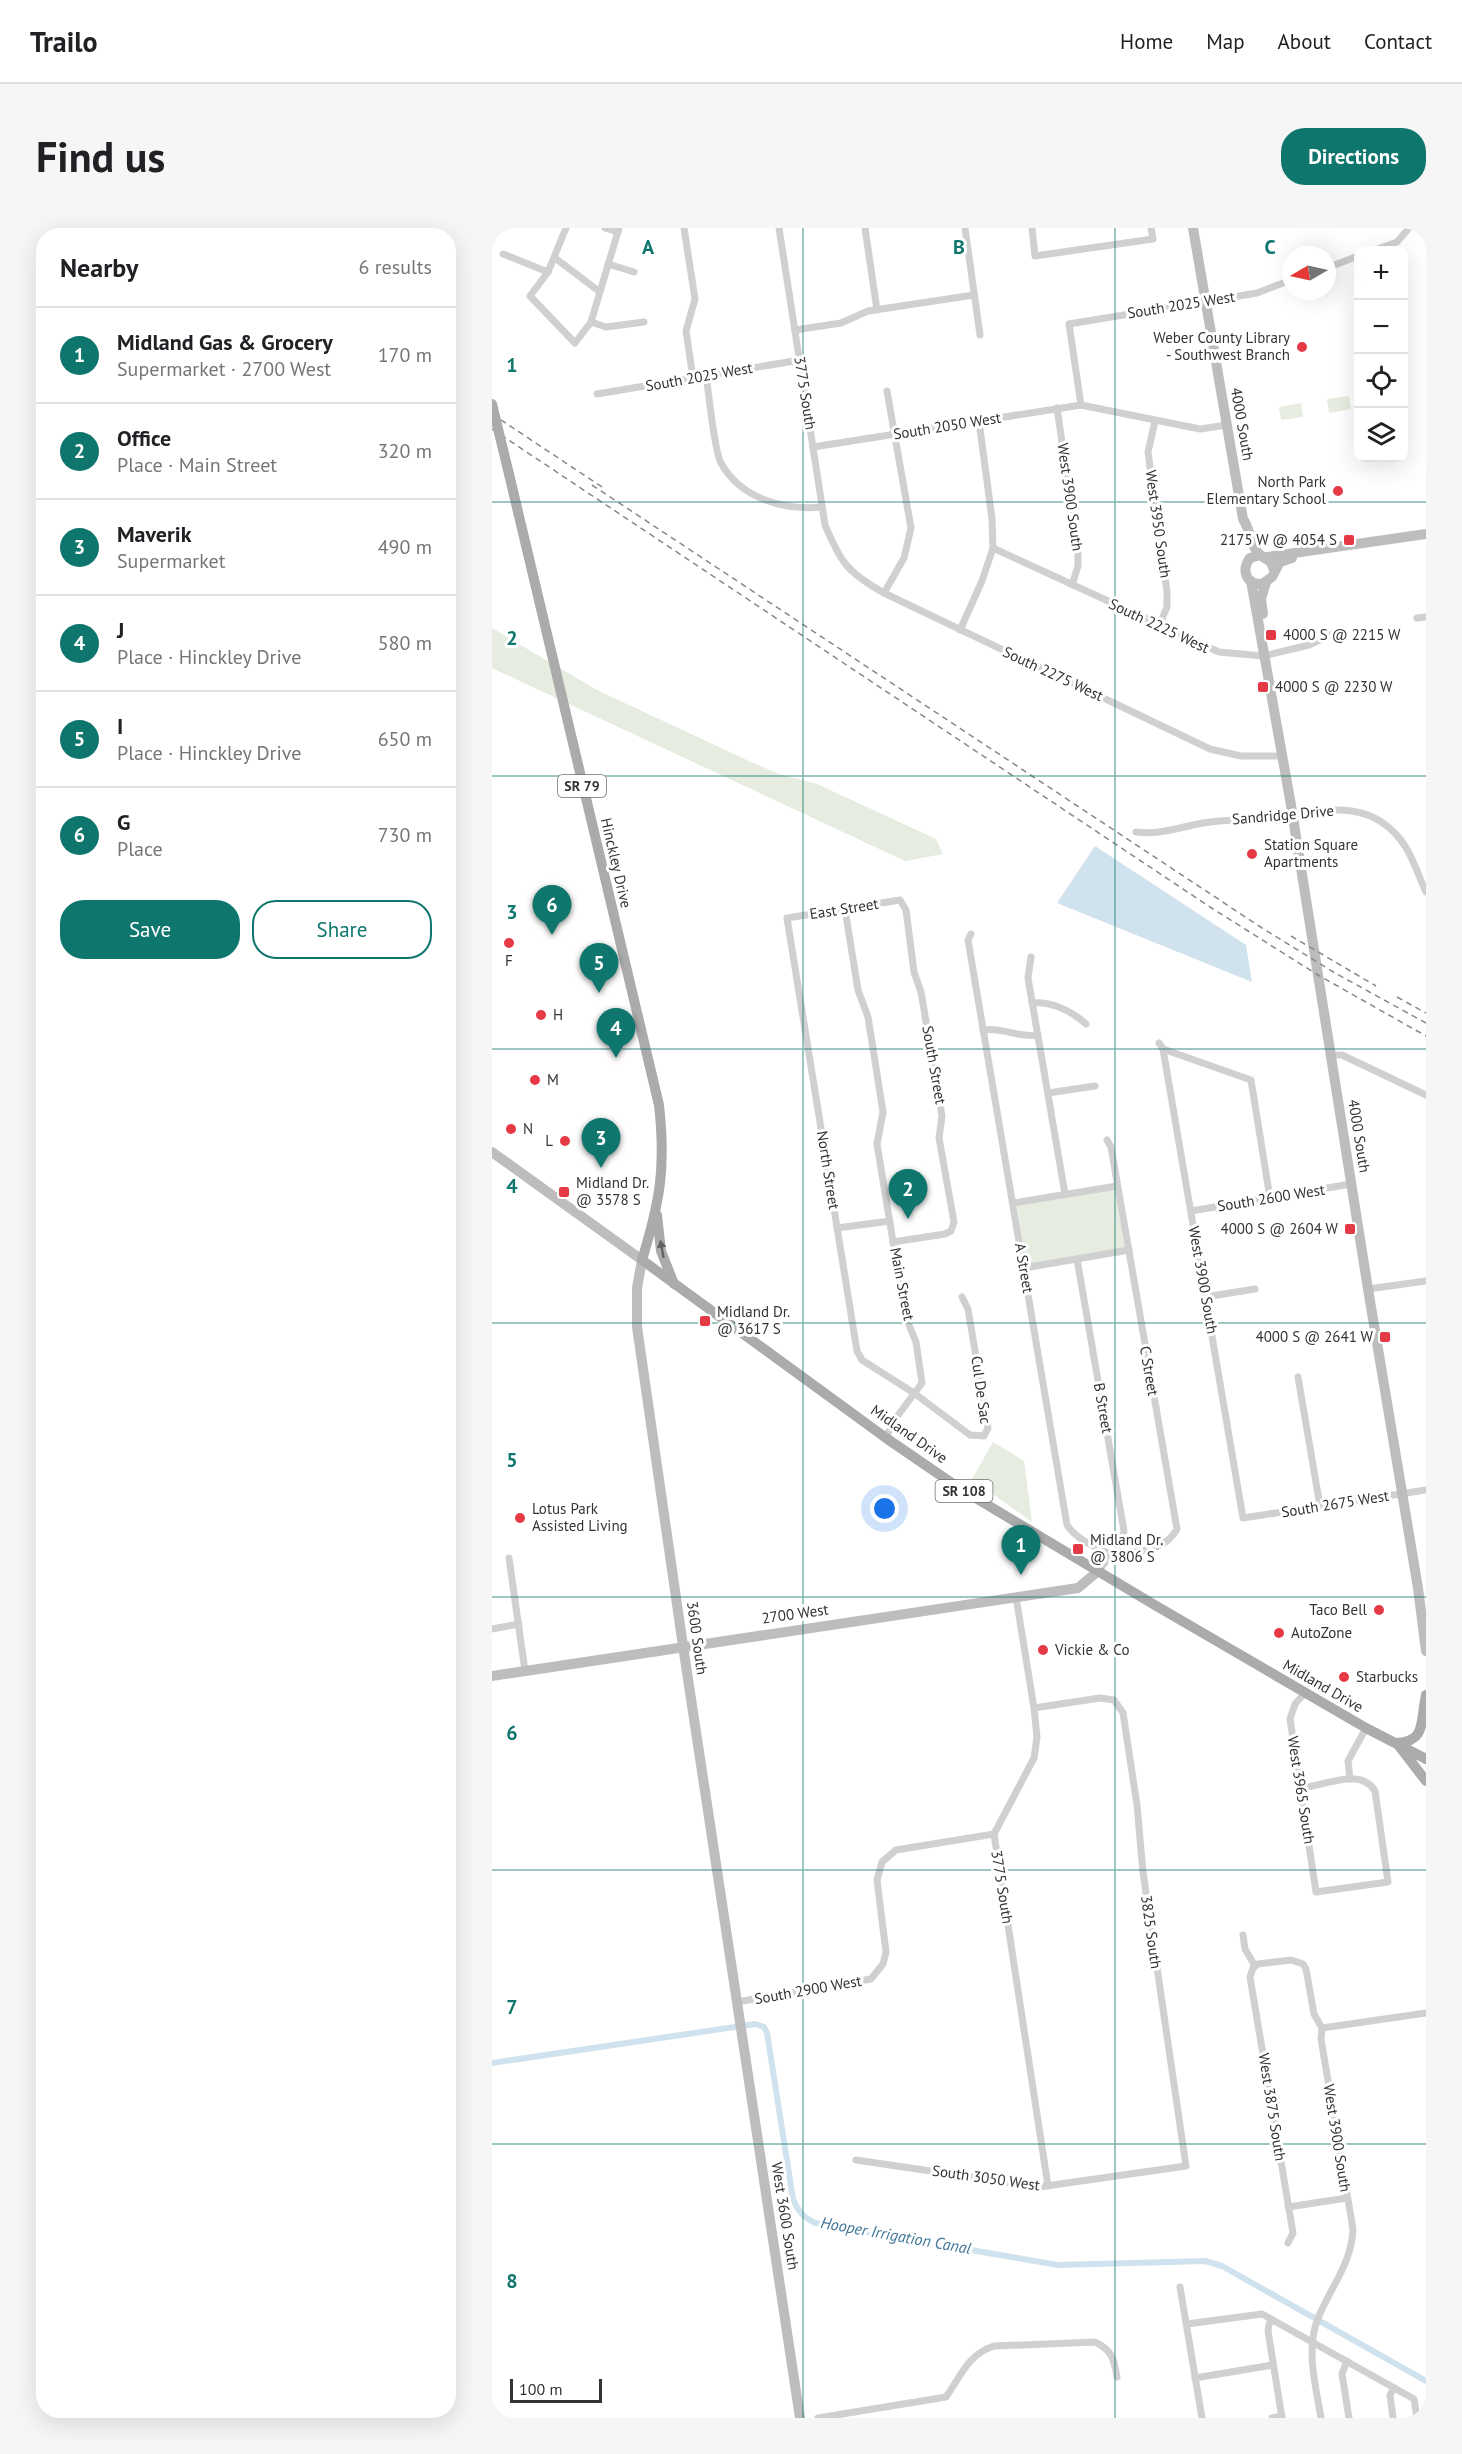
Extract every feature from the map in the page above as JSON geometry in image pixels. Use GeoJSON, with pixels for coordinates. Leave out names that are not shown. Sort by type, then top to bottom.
{"type":"FeatureCollection","features":[{"type":"Feature","properties":{"kind":"main road","name":"Hinckley Drive"},"geometry":{"type":"LineString","coordinates":[[492,404],[658,1105],[663,1151],[662,1184],[657,1212],[642,1260]]}},
{"type":"Feature","properties":{"kind":"main road"},"geometry":{"type":"LineString","coordinates":[[657,1212],[661,1251],[674,1284]]}},
{"type":"Feature","properties":{"kind":"main road","name":"Midland Drive"},"geometry":{"type":"LineString","coordinates":[[642,1260],[886,1438],[959,1488],[1097,1572],[1305,1693],[1426,1759]]}},
{"type":"Feature","properties":{"kind":"main road"},"geometry":{"type":"LineString","coordinates":[[1397,1743],[1415,1742],[1423,1735],[1426,1730],[1426,1695]]}},
{"type":"Feature","properties":{"kind":"main road"},"geometry":{"type":"LineString","coordinates":[[1397,1743],[1426,1781]]}},
{"type":"Feature","properties":{"kind":"street"},"geometry":{"type":"LineString","coordinates":[[566,228],[548,272],[530,296],[575,343],[591,322],[618,230],[605,228]]}},
{"type":"Feature","properties":{"kind":"street"},"geometry":{"type":"LineString","coordinates":[[684,228],[695,299],[687,331],[693,378]]}},
{"type":"Feature","properties":{"kind":"street","name":"3775 South"},"geometry":{"type":"LineString","coordinates":[[778,228],[825,525],[837,555]]}},
{"type":"Feature","properties":{"kind":"street"},"geometry":{"type":"LineString","coordinates":[[865,228],[877,310]]}},
{"type":"Feature","properties":{"kind":"street"},"geometry":{"type":"LineString","coordinates":[[965,228],[980,335]]}},
{"type":"Feature","properties":{"kind":"street"},"geometry":{"type":"LineString","coordinates":[[1032,228],[1035,256],[1153,239],[1151,228]]}},
{"type":"Feature","properties":{"kind":"street","name":"4000 South"},"geometry":{"type":"LineString","coordinates":[[1193,228],[1243,519],[1259,557]]}},
{"type":"Feature","properties":{"kind":"street"},"geometry":{"type":"LineString","coordinates":[[1386,246],[1397,242],[1409,228]]}},
{"type":"Feature","properties":{"kind":"street"},"geometry":{"type":"LineString","coordinates":[[503,254],[548,272]]}},
{"type":"Feature","properties":{"kind":"street"},"geometry":{"type":"LineString","coordinates":[[555,258],[600,292]]}},
{"type":"Feature","properties":{"kind":"street"},"geometry":{"type":"LineString","coordinates":[[1336,265],[1354,258]]}},
{"type":"Feature","properties":{"kind":"street"},"geometry":{"type":"LineString","coordinates":[[608,264],[634,272]]}},
{"type":"Feature","properties":{"kind":"street","name":"South 2025 West"},"geometry":{"type":"LineString","coordinates":[[1081,405],[1069,324],[1257,292],[1282,283]]}},
{"type":"Feature","properties":{"kind":"street"},"geometry":{"type":"LineString","coordinates":[[795,330],[840,323],[868,311],[974,295]]}},
{"type":"Feature","properties":{"kind":"street"},"geometry":{"type":"LineString","coordinates":[[591,322],[606,327],[644,322]]}},
{"type":"Feature","properties":{"kind":"street","name":"South 2025 West"},"geometry":{"type":"LineString","coordinates":[[597,394],[800,360]]}},
{"type":"Feature","properties":{"kind":"street"},"geometry":{"type":"LineString","coordinates":[[706,376],[720,462],[735,482],[752,494],[775,504],[800,510],[822,507]]}},
{"type":"Feature","properties":{"kind":"street"},"geometry":{"type":"LineString","coordinates":[[884,593],[904,558],[911,528],[887,391]]}},
{"type":"Feature","properties":{"kind":"street","name":"South 2050 West"},"geometry":{"type":"LineString","coordinates":[[813,447],[1081,405],[1098,406],[1155,421],[1200,429],[1227,425]]}},
{"type":"Feature","properties":{"kind":"street","name":"West 3900 South"},"geometry":{"type":"LineString","coordinates":[[1057,408],[1078,552],[1078,566],[1072,585]]}},
{"type":"Feature","properties":{"kind":"street"},"geometry":{"type":"LineString","coordinates":[[960,630],[982,581],[993,548],[992,519],[979,421]]}},
{"type":"Feature","properties":{"kind":"street","name":"West 3950 South"},"geometry":{"type":"LineString","coordinates":[[1155,421],[1148,452],[1167,592],[1167,607],[1159,626]]}},
{"type":"Feature","properties":{"kind":"street"},"geometry":{"type":"LineString","coordinates":[[1299,553],[1294,558],[1280,562],[1272,577],[1266,582],[1257,584],[1251,582],[1246,576],[1245,568],[1259,557],[1426,534]]}},
{"type":"Feature","properties":{"kind":"street","name":"South 2225 West"},"geometry":{"type":"LineString","coordinates":[[993,548],[1219,652],[1263,656],[1309,645],[1333,634]]}},
{"type":"Feature","properties":{"kind":"street","name":"South 2275 West"},"geometry":{"type":"LineString","coordinates":[[837,555],[848,569],[884,593],[1210,749],[1241,756],[1283,756]]}},
{"type":"Feature","properties":{"kind":"street"},"geometry":{"type":"LineString","coordinates":[[1259,557],[1274,570]]}},
{"type":"Feature","properties":{"kind":"street","name":"4000 South"},"geometry":{"type":"LineString","coordinates":[[1251,582],[1293,814],[1402,1494],[1422,1587],[1426,1651]]}},
{"type":"Feature","properties":{"kind":"street","name":"4000 South"},"geometry":{"type":"LineString","coordinates":[[1260,626],[1264,620],[1262,599],[1266,582]]}},
{"type":"Feature","properties":{"kind":"street"},"geometry":{"type":"LineString","coordinates":[[1418,618],[1426,617]]}},
{"type":"Feature","properties":{"kind":"street","name":"Sandridge Drive"},"geometry":{"type":"LineString","coordinates":[[1136,832],[1152,834],[1217,820],[1256,819],[1341,810],[1359,812],[1374,817],[1397,835],[1406,848],[1426,892]]}},
{"type":"Feature","properties":{"kind":"street","name":"East Street"},"geometry":{"type":"LineString","coordinates":[[788,918],[900,900]]}},
{"type":"Feature","properties":{"kind":"street","name":"South Street"},"geometry":{"type":"LineString","coordinates":[[893,1242],[945,1234],[951,1231],[954,1222],[939,1138],[942,1116],[921,992],[914,972],[906,910],[900,900]]}},
{"type":"Feature","properties":{"kind":"street","name":"Main Street"},"geometry":{"type":"LineString","coordinates":[[845,909],[858,990],[868,1017],[883,1112],[877,1144],[905,1315],[915,1342],[922,1383],[893,1422],[886,1438]]}},
{"type":"Feature","properties":{"kind":"street","name":"North Street"},"geometry":{"type":"LineString","coordinates":[[788,918],[857,1351],[862,1360],[914,1393]]}},
{"type":"Feature","properties":{"kind":"street","name":"A Street"},"geometry":{"type":"LineString","coordinates":[[971,934],[968,940],[1067,1526],[1083,1541],[1112,1555]]}},
{"type":"Feature","properties":{"kind":"street"},"geometry":{"type":"LineString","coordinates":[[1031,957],[1028,978],[1065,1194]]}},
{"type":"Feature","properties":{"kind":"street"},"geometry":{"type":"LineString","coordinates":[[1032,1002],[1052,1004],[1078,1017],[1086,1024]]}},
{"type":"Feature","properties":{"kind":"street"},"geometry":{"type":"LineString","coordinates":[[983,1030],[1000,1030],[1020,1036],[1038,1035]]}},
{"type":"Feature","properties":{"kind":"street","name":"West 3900 South"},"geometry":{"type":"LineString","coordinates":[[1243,1518],[1161,1046],[1251,1080],[1270,1198]]}},
{"type":"Feature","properties":{"kind":"street"},"geometry":{"type":"LineString","coordinates":[[1331,1055],[1342,1056],[1426,1095]]}},
{"type":"Feature","properties":{"kind":"street"},"geometry":{"type":"LineString","coordinates":[[1048,1093],[1095,1086]]}},
{"type":"Feature","properties":{"kind":"street","name":"C Street"},"geometry":{"type":"LineString","coordinates":[[1107,1140],[1111,1148],[1177,1529],[1171,1540],[1159,1547],[1112,1555]]}},
{"type":"Feature","properties":{"kind":"street","name":"Midland Drive"},"geometry":{"type":"LineString","coordinates":[[492,1152],[642,1260]]}},
{"type":"Feature","properties":{"kind":"street","name":"South 2600 West"},"geometry":{"type":"LineString","coordinates":[[1191,1211],[1352,1184]]}},
{"type":"Feature","properties":{"kind":"street"},"geometry":{"type":"LineString","coordinates":[[1013,1203],[1117,1186]]}},
{"type":"Feature","properties":{"kind":"street"},"geometry":{"type":"LineString","coordinates":[[837,1228],[890,1221]]}},
{"type":"Feature","properties":{"kind":"street"},"geometry":{"type":"LineString","coordinates":[[1024,1268],[1128,1250]]}},
{"type":"Feature","properties":{"kind":"street","name":"B Street"},"geometry":{"type":"LineString","coordinates":[[1077,1259],[1124,1531],[1120,1544],[1112,1555]]}},
{"type":"Feature","properties":{"kind":"street","name":"3600 South"},"geometry":{"type":"LineString","coordinates":[[642,1260],[637,1288],[637,1327],[740,2019]]}},
{"type":"Feature","properties":{"kind":"street"},"geometry":{"type":"LineString","coordinates":[[1368,1290],[1426,1281]]}},
{"type":"Feature","properties":{"kind":"street"},"geometry":{"type":"LineString","coordinates":[[1205,1297],[1255,1289]]}},
{"type":"Feature","properties":{"kind":"street","name":"Cul De Sac"},"geometry":{"type":"LineString","coordinates":[[914,1393],[970,1434],[984,1436],[988,1428],[968,1309],[962,1297]]}},
{"type":"Feature","properties":{"kind":"street"},"geometry":{"type":"LineString","coordinates":[[1298,1377],[1320,1506]]}},
{"type":"Feature","properties":{"kind":"street","name":"South 2675 West"},"geometry":{"type":"LineString","coordinates":[[1243,1518],[1426,1490]]}},
{"type":"Feature","properties":{"kind":"street"},"geometry":{"type":"LineString","coordinates":[[1097,1572],[1112,1555]]}},
{"type":"Feature","properties":{"kind":"street"},"geometry":{"type":"LineString","coordinates":[[509,1558],[525,1671]]}},
{"type":"Feature","properties":{"kind":"street","name":"2700 West"},"geometry":{"type":"LineString","coordinates":[[492,1676],[1078,1588],[1097,1572]]}},
{"type":"Feature","properties":{"kind":"street","name":"3775 South"},"geometry":{"type":"LineString","coordinates":[[1016,1596],[1037,1737],[1034,1758],[993,1834],[1048,2186]]}},
{"type":"Feature","properties":{"kind":"street"},"geometry":{"type":"LineString","coordinates":[[492,1629],[519,1624]]}},
{"type":"Feature","properties":{"kind":"street","name":"West 3965 South"},"geometry":{"type":"LineString","coordinates":[[1305,1693],[1296,1704],[1290,1719],[1316,1892],[1388,1882],[1375,1791],[1363,1780],[1350,1779]]}},
{"type":"Feature","properties":{"kind":"street","name":"3825 South"},"geometry":{"type":"LineString","coordinates":[[1034,1708],[1100,1698],[1114,1700],[1123,1713],[1137,1804],[1143,1872],[1186,2166]]}},
{"type":"Feature","properties":{"kind":"street"},"geometry":{"type":"LineString","coordinates":[[1300,1788],[1350,1779],[1348,1761],[1366,1728]]}},
{"type":"Feature","properties":{"kind":"street","name":"South 2900 West"},"geometry":{"type":"LineString","coordinates":[[737,2002],[871,1979],[884,1964],[886,1952],[877,1880],[882,1862],[896,1850],[993,1834]]}},
{"type":"Feature","properties":{"kind":"street","name":"West 3875 South"},"geometry":{"type":"LineString","coordinates":[[1243,1935],[1245,1949],[1253,1968],[1250,1977],[1293,2233],[1288,2243]]}},
{"type":"Feature","properties":{"kind":"street","name":"West 3900 South"},"geometry":{"type":"LineString","coordinates":[[1253,1968],[1291,1960],[1303,1964],[1306,1969],[1314,2014],[1322,2028],[1321,2039],[1353,2229],[1352,2246],[1322,2310],[1313,2338]]}},
{"type":"Feature","properties":{"kind":"street"},"geometry":{"type":"LineString","coordinates":[[1322,2028],[1426,2013]]}},
{"type":"Feature","properties":{"kind":"street","name":"West 3600 South"},"geometry":{"type":"LineString","coordinates":[[740,2019],[800,2418]]}},
{"type":"Feature","properties":{"kind":"street","name":"South 3050 West"},"geometry":{"type":"LineString","coordinates":[[856,2160],[1039,2187],[1186,2166]]}},
{"type":"Feature","properties":{"kind":"street"},"geometry":{"type":"LineString","coordinates":[[1288,2206],[1347,2198]]}},
{"type":"Feature","properties":{"kind":"street"},"geometry":{"type":"LineString","coordinates":[[1180,2287],[1202,2418]]}},
{"type":"Feature","properties":{"kind":"street"},"geometry":{"type":"LineString","coordinates":[[1187,2324],[1257,2313],[1313,2338],[1347,2361],[1414,2399],[1417,2418]]}},
{"type":"Feature","properties":{"kind":"street"},"geometry":{"type":"LineString","coordinates":[[1272,2418],[1282,2417],[1268,2331],[1269,2324],[1273,2320]]}},
{"type":"Feature","properties":{"kind":"street"},"geometry":{"type":"LineString","coordinates":[[1313,2338],[1313,2366],[1322,2418]]}},
{"type":"Feature","properties":{"kind":"street"},"geometry":{"type":"LineString","coordinates":[[818,2418],[946,2397],[957,2376],[970,2360],[981,2350],[994,2346],[1095,2343],[1103,2346],[1113,2357],[1117,2377]]}},
{"type":"Feature","properties":{"kind":"street"},"geometry":{"type":"LineString","coordinates":[[1347,2361],[1342,2374],[1349,2418]]}},
{"type":"Feature","properties":{"kind":"street"},"geometry":{"type":"LineString","coordinates":[[1196,2378],[1274,2365]]}},
{"type":"Feature","properties":{"kind":"street"},"geometry":{"type":"LineString","coordinates":[[1393,2418],[1390,2395],[1394,2388]]}},
{"type":"Feature","properties":{"kind":"shaded area"},"geometry":{"type":"Polygon","coordinates":[[[1349,396],[1351,409],[1329,413],[1327,399],[1349,396]]]}},
{"type":"Feature","properties":{"kind":"shaded area"},"geometry":{"type":"Polygon","coordinates":[[[1301,403],[1303,417],[1281,420],[1279,407],[1301,403]]]}},
{"type":"Feature","properties":{"kind":"shaded area"},"geometry":{"type":"Polygon","coordinates":[[[492,628],[597,690],[751,762],[779,774],[817,784],[936,839],[943,854],[905,861],[492,668],[492,628]]]}},
{"type":"Feature","properties":{"kind":"shaded area"},"geometry":{"type":"Polygon","coordinates":[[[1115,1188],[1125,1249],[1026,1266],[1017,1204],[1115,1188]]]}},
{"type":"Feature","properties":{"kind":"shaded area"},"geometry":{"type":"Polygon","coordinates":[[[993,1442],[1024,1461],[1032,1522],[972,1479],[993,1442]]]}},
{"type":"Feature","properties":{"kind":"water"},"geometry":{"type":"Polygon","coordinates":[[[1095,846],[1246,945],[1252,982],[1057,903],[1095,846]]]}},
{"type":"Feature","properties":{"kind":"waterway","name":"Hooper Irrigation Canal"},"geometry":{"type":"LineString","coordinates":[[492,2063],[755,2024],[764,2027],[767,2033],[793,2199],[801,2213],[815,2223],[1058,2265],[1205,2261],[1222,2266],[1426,2381]]}},
{"type":"Feature","properties":{"kind":"railway"},"geometry":{"type":"LineString","coordinates":[[492,414],[602,487]]}},
{"type":"Feature","properties":{"kind":"railway"},"geometry":{"type":"LineString","coordinates":[[492,429],[1210,907],[1318,975],[1426,1036]]}},
{"type":"Feature","properties":{"kind":"railway"},"geometry":{"type":"LineString","coordinates":[[592,485],[1262,928],[1335,973],[1426,1023]]}},
{"type":"Feature","properties":{"kind":"railway"},"geometry":{"type":"LineString","coordinates":[[1291,936],[1376,986]]}},
{"type":"Feature","properties":{"kind":"railway"},"geometry":{"type":"LineString","coordinates":[[1397,997],[1426,1013]]}},
{"type":"Feature","properties":{"kind":"place","name":"Weber County Library - Southwest Branch"},"geometry":{"type":"Point","coordinates":[1302,347]}},
{"type":"Feature","properties":{"kind":"place","name":"North Park Elementary School"},"geometry":{"type":"Point","coordinates":[1338,491]}},
{"type":"Feature","properties":{"kind":"place","name":"2175 W @ 4054 S"},"geometry":{"type":"Point","coordinates":[1349,540]}},
{"type":"Feature","properties":{"kind":"place","name":"4000 S @ 2215 W"},"geometry":{"type":"Point","coordinates":[1271,635]}},
{"type":"Feature","properties":{"kind":"place","name":"4000 S @ 2230 W"},"geometry":{"type":"Point","coordinates":[1263,687]}},
{"type":"Feature","properties":{"kind":"place","name":"Station Square Apartments"},"geometry":{"type":"Point","coordinates":[1252,854]}},
{"type":"Feature","properties":{"kind":"place","name":"G"},"geometry":{"type":"Point","coordinates":[552,935]}},
{"type":"Feature","properties":{"kind":"place","name":"F"},"geometry":{"type":"Point","coordinates":[509,943]}},
{"type":"Feature","properties":{"kind":"place","name":"I"},"geometry":{"type":"Point","coordinates":[599,993]}},
{"type":"Feature","properties":{"kind":"place","name":"H"},"geometry":{"type":"Point","coordinates":[541,1015]}},
{"type":"Feature","properties":{"kind":"place","name":"J"},"geometry":{"type":"Point","coordinates":[616,1058]}},
{"type":"Feature","properties":{"kind":"place","name":"M"},"geometry":{"type":"Point","coordinates":[535,1080]}},
{"type":"Feature","properties":{"kind":"place","name":"N"},"geometry":{"type":"Point","coordinates":[511,1129]}},
{"type":"Feature","properties":{"kind":"place","name":"L"},"geometry":{"type":"Point","coordinates":[565,1141]}},
{"type":"Feature","properties":{"kind":"place","name":"Maverik"},"geometry":{"type":"Point","coordinates":[601,1168]}},
{"type":"Feature","properties":{"kind":"place","name":"Midland Dr. @ 3578 S"},"geometry":{"type":"Point","coordinates":[564,1192]}},
{"type":"Feature","properties":{"kind":"place","name":"Office"},"geometry":{"type":"Point","coordinates":[908,1219]}},
{"type":"Feature","properties":{"kind":"place","name":"4000 S @ 2604 W"},"geometry":{"type":"Point","coordinates":[1350,1229]}},
{"type":"Feature","properties":{"kind":"place","name":"Midland Dr. @ 3617 S"},"geometry":{"type":"Point","coordinates":[705,1321]}},
{"type":"Feature","properties":{"kind":"place","name":"4000 S @ 2641 W"},"geometry":{"type":"Point","coordinates":[1385,1337]}},
{"type":"Feature","properties":{"kind":"place","name":"Lotus Park Assisted Living"},"geometry":{"type":"Point","coordinates":[520,1518]}},
{"type":"Feature","properties":{"kind":"place","name":"Midland Dr. @ 3806 S"},"geometry":{"type":"Point","coordinates":[1078,1549]}},
{"type":"Feature","properties":{"kind":"place","name":"Midland Gas & Grocery"},"geometry":{"type":"Point","coordinates":[1021,1575]}},
{"type":"Feature","properties":{"kind":"place","name":"Taco Bell"},"geometry":{"type":"Point","coordinates":[1379,1610]}},
{"type":"Feature","properties":{"kind":"place","name":"AutoZone"},"geometry":{"type":"Point","coordinates":[1279,1633]}},
{"type":"Feature","properties":{"kind":"place","name":"Vickie & Co"},"geometry":{"type":"Point","coordinates":[1043,1650]}},
{"type":"Feature","properties":{"kind":"place","name":"Starbucks"},"geometry":{"type":"Point","coordinates":[1344,1677]}}]}
